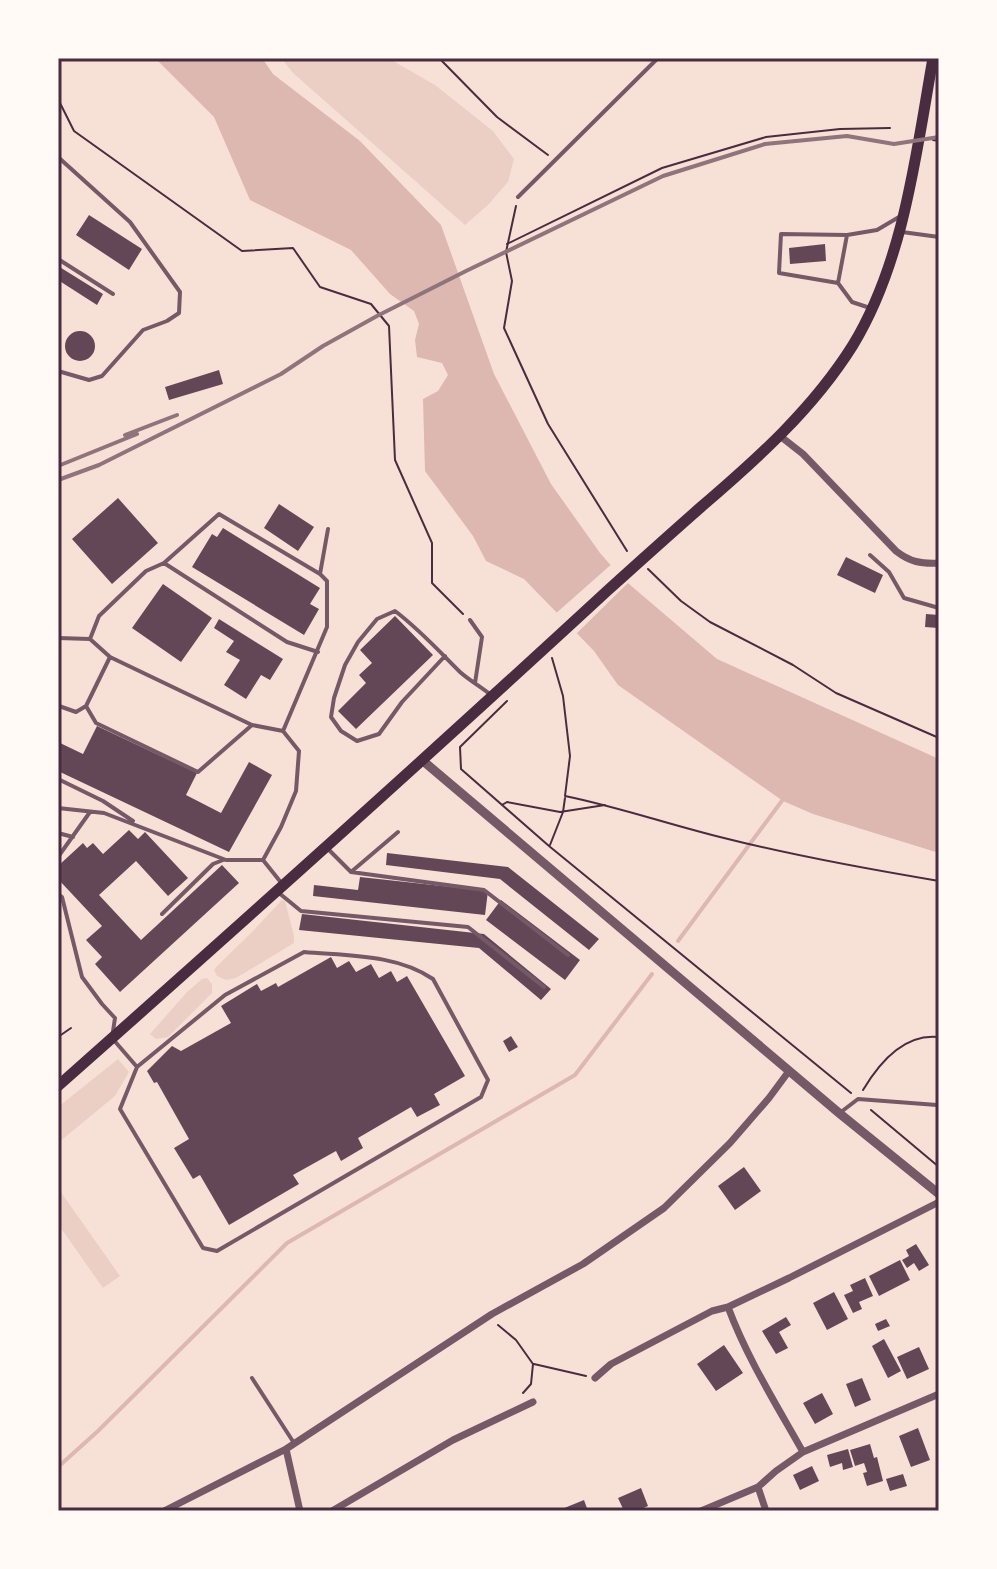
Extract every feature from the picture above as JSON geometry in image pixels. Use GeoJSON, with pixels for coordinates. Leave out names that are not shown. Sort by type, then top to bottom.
{"type":"FeatureCollection","features":[{"type":"Feature","properties":{"kind":"main road"},"geometry":{"type":"LineString","coordinates":[[58,1086],[493,696],[555,647],[649,553],[780,436],[830,377],[872,309],[900,232],[933,58]]}},
{"type":"Feature","properties":{"kind":"street"},"geometry":{"type":"LineString","coordinates":[[780,436],[803,454],[896,551],[908,560],[922,564],[939,563]]}},
{"type":"Feature","properties":{"kind":"street"},"geometry":{"type":"LineString","coordinates":[[422,760],[939,1194]]}},
{"type":"Feature","properties":{"kind":"street"},"geometry":{"type":"LineString","coordinates":[[164,1511],[286,1449],[492,1314],[583,1264],[664,1208],[730,1143],[789,1071]]}},
{"type":"Feature","properties":{"kind":"street"},"geometry":{"type":"LineString","coordinates":[[595,1378],[611,1364],[712,1311],[728,1307],[789,1278],[939,1202]]}},
{"type":"Feature","properties":{"kind":"street"},"geometry":{"type":"LineString","coordinates":[[728,1307],[762,1381],[803,1452]]}},
{"type":"Feature","properties":{"kind":"street"},"geometry":{"type":"LineString","coordinates":[[701,1511],[758,1487],[803,1452],[939,1394]]}},
{"type":"Feature","properties":{"kind":"street"},"geometry":{"type":"LineString","coordinates":[[332,1511],[453,1440],[533,1402]]}},
{"type":"Feature","properties":{"kind":"street"},"geometry":{"type":"LineString","coordinates":[[286,1449],[300,1511]]}},
{"type":"Feature","properties":{"kind":"street"},"geometry":{"type":"LineString","coordinates":[[758,1487],[766,1511]]}},
{"type":"Feature","properties":{"kind":"lane"},"geometry":{"type":"LineString","coordinates":[[518,197],[658,58]]}},
{"type":"Feature","properties":{"kind":"lane"},"geometry":{"type":"LineString","coordinates":[[58,157],[130,222],[180,292],[179,313],[143,330],[102,376],[89,380],[58,371]]}},
{"type":"Feature","properties":{"kind":"lane"},"geometry":{"type":"LineString","coordinates":[[872,309],[852,302],[838,283],[779,273],[781,234],[847,235],[877,230],[904,214]]}},
{"type":"Feature","properties":{"kind":"lane"},"geometry":{"type":"LineString","coordinates":[[900,232],[939,237]]}},
{"type":"Feature","properties":{"kind":"lane"},"geometry":{"type":"LineString","coordinates":[[838,283],[847,235]]}},
{"type":"Feature","properties":{"kind":"lane"},"geometry":{"type":"LineString","coordinates":[[58,259],[113,294]]}},
{"type":"Feature","properties":{"kind":"lane"},"geometry":{"type":"LineString","coordinates":[[90,639],[99,616],[146,571],[164,563],[219,514],[327,581],[327,627],[283,731]]}},
{"type":"Feature","properties":{"kind":"lane"},"geometry":{"type":"LineString","coordinates":[[320,574],[328,529]]}},
{"type":"Feature","properties":{"kind":"lane"},"geometry":{"type":"LineString","coordinates":[[870,555],[889,572],[904,598],[939,608]]}},
{"type":"Feature","properties":{"kind":"lane"},"geometry":{"type":"LineString","coordinates":[[164,563],[287,642],[318,652]]}},
{"type":"Feature","properties":{"kind":"lane"},"geometry":{"type":"LineString","coordinates":[[445,656],[402,702],[379,734],[357,741],[341,731],[331,717],[345,665],[358,642],[377,619],[395,611],[412,623],[445,656],[462,674],[493,696]]}},
{"type":"Feature","properties":{"kind":"lane"},"geometry":{"type":"LineString","coordinates":[[470,620],[482,637],[475,683]]}},
{"type":"Feature","properties":{"kind":"lane"},"geometry":{"type":"LineString","coordinates":[[58,638],[90,639],[110,657],[252,725],[283,731],[299,751],[296,791],[263,860]]}},
{"type":"Feature","properties":{"kind":"lane"},"geometry":{"type":"LineString","coordinates":[[59,706],[76,712],[86,706],[110,657]]}},
{"type":"Feature","properties":{"kind":"lane"},"geometry":{"type":"LineString","coordinates":[[86,706],[96,723],[198,772],[252,725]]}},
{"type":"Feature","properties":{"kind":"lane"},"geometry":{"type":"LineString","coordinates":[[58,779],[103,801],[138,825]]}},
{"type":"Feature","properties":{"kind":"lane"},"geometry":{"type":"LineString","coordinates":[[58,808],[104,813],[226,860]]}},
{"type":"Feature","properties":{"kind":"lane"},"geometry":{"type":"LineString","coordinates":[[58,857],[90,812]]}},
{"type":"Feature","properties":{"kind":"lane"},"geometry":{"type":"LineString","coordinates":[[351,872],[398,832]]}},
{"type":"Feature","properties":{"kind":"lane"},"geometry":{"type":"LineString","coordinates":[[58,833],[73,837]]}},
{"type":"Feature","properties":{"kind":"lane"},"geometry":{"type":"LineString","coordinates":[[327,847],[351,872],[484,890],[568,955]]}},
{"type":"Feature","properties":{"kind":"lane"},"geometry":{"type":"LineString","coordinates":[[162,914],[213,864],[226,860],[263,860]]}},
{"type":"Feature","properties":{"kind":"lane"},"geometry":{"type":"LineString","coordinates":[[263,860],[301,911],[468,927],[544,987]]}},
{"type":"Feature","properties":{"kind":"lane"},"geometry":{"type":"LineString","coordinates":[[58,894],[62,897],[82,977],[115,1018],[112,1038],[137,1067]]}},
{"type":"Feature","properties":{"kind":"lane"},"geometry":{"type":"LineString","coordinates":[[304,952],[384,959],[422,971],[433,979],[488,1080],[481,1097],[217,1251],[203,1248],[120,1109],[137,1067],[225,995],[304,952]]}},
{"type":"Feature","properties":{"kind":"lane"},"geometry":{"type":"LineString","coordinates":[[839,1113],[858,1099],[937,1105]]}},
{"type":"Feature","properties":{"kind":"lane"},"geometry":{"type":"LineString","coordinates":[[252,1378],[295,1443]]}},
{"type":"Feature","properties":{"kind":"path"},"geometry":{"type":"LineString","coordinates":[[439,58],[497,117],[555,160]]}},
{"type":"Feature","properties":{"kind":"path"},"geometry":{"type":"LineString","coordinates":[[58,99],[74,131],[242,251],[293,248],[320,287],[371,304],[389,326],[395,460],[432,543],[432,583],[470,620]]}},
{"type":"Feature","properties":{"kind":"path"},"geometry":{"type":"LineString","coordinates":[[507,244],[662,168],[766,137],[840,129],[890,128]]}},
{"type":"Feature","properties":{"kind":"path"},"geometry":{"type":"LineString","coordinates":[[518,197],[506,252],[512,281],[504,328],[548,424],[627,551]]}},
{"type":"Feature","properties":{"kind":"path"},"geometry":{"type":"LineString","coordinates":[[646,566],[681,601],[710,622],[793,665],[836,693],[939,738]]}},
{"type":"Feature","properties":{"kind":"path"},"geometry":{"type":"LineString","coordinates":[[540,859],[563,812],[570,756],[563,696],[552,657],[555,647]]}},
{"type":"Feature","properties":{"kind":"path"},"geometry":{"type":"LineString","coordinates":[[509,699],[460,747],[461,769],[549,846],[939,1167]]}},
{"type":"Feature","properties":{"kind":"path"},"geometry":{"type":"LineString","coordinates":[[565,796],[606,804],[724,838],[866,869],[939,881]]}},
{"type":"Feature","properties":{"kind":"path"},"geometry":{"type":"LineString","coordinates":[[490,817],[507,802],[563,812],[606,804]]}},
{"type":"Feature","properties":{"kind":"path"},"geometry":{"type":"LineString","coordinates":[[58,1037],[71,1028]]}},
{"type":"Feature","properties":{"kind":"path"},"geometry":{"type":"LineString","coordinates":[[858,1099],[876,1069],[904,1044],[927,1036],[939,1037]]}},
{"type":"Feature","properties":{"kind":"path"},"geometry":{"type":"LineString","coordinates":[[492,1314],[500,1328],[516,1340],[533,1364],[531,1384],[522,1395]]}},
{"type":"Feature","properties":{"kind":"path"},"geometry":{"type":"LineString","coordinates":[[533,1364],[595,1378]]}},
{"type":"Feature","properties":{"kind":"shaded area"},"geometry":{"type":"Polygon","coordinates":[[[155,58],[262,58],[273,74],[360,141],[441,225],[494,374],[551,484],[600,553],[622,578],[717,659],[939,759],[939,853],[813,814],[783,801],[618,685],[594,651],[524,579],[486,561],[473,536],[425,471],[423,399],[438,391],[448,375],[442,363],[417,357],[415,340],[419,324],[414,311],[390,294],[351,250],[250,200],[214,117],[155,58]]]}},
{"type":"Feature","properties":{"kind":"shaded area"},"geometry":{"type":"Polygon","coordinates":[[[281,58],[388,58],[435,85],[493,131],[514,159],[508,182],[465,225],[293,73],[281,58]]]}},
{"type":"Feature","properties":{"kind":"shaded area"},"geometry":{"type":"Polygon","coordinates":[[[282,900],[285,901],[294,943],[236,978],[226,980],[217,976],[216,967],[282,900]]]}},
{"type":"Feature","properties":{"kind":"shaded area"},"geometry":{"type":"Polygon","coordinates":[[[207,978],[212,984],[212,993],[168,1037],[156,1039],[150,1034],[187,992],[207,978]]]}},
{"type":"Feature","properties":{"kind":"shaded area"},"geometry":{"type":"Polygon","coordinates":[[[118,1059],[129,1072],[115,1096],[58,1143],[58,1107],[118,1059]]]}},
{"type":"Feature","properties":{"kind":"shaded area"},"geometry":{"type":"Polygon","coordinates":[[[58,1188],[120,1276],[103,1288],[58,1224],[58,1188]]]}},
{"type":"Feature","properties":{"kind":"pier"},"geometry":{"type":"Polygon","coordinates":[[[614,562],[631,580],[574,636],[554,615],[614,562]]]}},
{"type":"Feature","properties":{"kind":"building"},"geometry":{"type":"Polygon","coordinates":[[[89,215],[142,249],[129,270],[76,235],[89,215]]]}},
{"type":"Feature","properties":{"kind":"building"},"geometry":{"type":"Polygon","coordinates":[[[825,244],[826,261],[790,264],[789,248],[825,244]]]}},
{"type":"Feature","properties":{"kind":"building"},"geometry":{"type":"Polygon","coordinates":[[[58,266],[103,294],[97,305],[58,280],[58,266]]]}},
{"type":"Feature","properties":{"kind":"building"},"geometry":{"type":"Polygon","coordinates":[[[80,331],[86,332],[94,340],[94,352],[86,360],[80,361],[74,360],[66,352],[65,346],[66,340],[74,332],[80,331]]]}},
{"type":"Feature","properties":{"kind":"building"},"geometry":{"type":"Polygon","coordinates":[[[219,370],[223,384],[169,400],[165,387],[219,370]]]}},
{"type":"Feature","properties":{"kind":"building"},"geometry":{"type":"Polygon","coordinates":[[[118,498],[158,543],[112,584],[72,539],[118,498]]]}},
{"type":"Feature","properties":{"kind":"building"},"geometry":{"type":"Polygon","coordinates":[[[279,504],[314,527],[298,551],[264,528],[279,504]]]}},
{"type":"Feature","properties":{"kind":"building"},"geometry":{"type":"Polygon","coordinates":[[[223,528],[320,588],[310,604],[319,609],[304,635],[192,567],[212,534],[217,537],[223,528]]]}},
{"type":"Feature","properties":{"kind":"building"},"geometry":{"type":"Polygon","coordinates":[[[846,557],[883,575],[875,593],[837,575],[846,557]]]}},
{"type":"Feature","properties":{"kind":"building"},"geometry":{"type":"Polygon","coordinates":[[[163,584],[212,618],[181,662],[132,628],[163,584]]]}},
{"type":"Feature","properties":{"kind":"building"},"geometry":{"type":"Polygon","coordinates":[[[926,614],[939,615],[938,628],[925,627],[926,614]]]}},
{"type":"Feature","properties":{"kind":"building"},"geometry":{"type":"Polygon","coordinates":[[[395,616],[433,655],[356,729],[338,711],[366,683],[359,675],[372,663],[360,650],[395,616]]]}},
{"type":"Feature","properties":{"kind":"building"},"geometry":{"type":"Polygon","coordinates":[[[219,619],[283,659],[270,680],[261,675],[246,699],[224,685],[240,660],[226,652],[234,641],[214,628],[219,619]]]}},
{"type":"Feature","properties":{"kind":"building"},"geometry":{"type":"Polygon","coordinates":[[[97,726],[197,773],[186,795],[221,813],[249,762],[272,775],[229,852],[58,771],[58,742],[83,754],[97,726]]]}},
{"type":"Feature","properties":{"kind":"building"},"geometry":{"type":"Polygon","coordinates":[[[129,830],[138,839],[145,832],[188,878],[168,896],[136,861],[99,895],[141,940],[222,865],[239,883],[120,992],[95,964],[102,957],[86,940],[102,926],[58,879],[58,866],[83,843],[87,848],[93,843],[103,854],[129,830]]]}},
{"type":"Feature","properties":{"kind":"building"},"geometry":{"type":"Polygon","coordinates":[[[387,853],[508,867],[599,939],[589,950],[500,879],[386,865],[387,853]]]}},
{"type":"Feature","properties":{"kind":"building"},"geometry":{"type":"Polygon","coordinates":[[[360,877],[488,891],[485,915],[313,896],[314,885],[358,890],[360,877]]]}},
{"type":"Feature","properties":{"kind":"building"},"geometry":{"type":"Polygon","coordinates":[[[501,900],[580,960],[565,980],[486,920],[501,900]]]}},
{"type":"Feature","properties":{"kind":"building"},"geometry":{"type":"Polygon","coordinates":[[[302,914],[484,934],[551,989],[541,1000],[479,948],[299,930],[302,914]]]}},
{"type":"Feature","properties":{"kind":"building"},"geometry":{"type":"Polygon","coordinates":[[[331,957],[337,968],[349,961],[356,972],[371,964],[379,978],[391,971],[397,982],[407,976],[465,1076],[434,1094],[440,1105],[417,1117],[411,1107],[358,1138],[363,1148],[341,1161],[336,1151],[293,1175],[299,1184],[229,1225],[200,1175],[193,1179],[174,1148],[189,1139],[157,1082],[154,1083],[147,1071],[172,1046],[181,1051],[231,1023],[221,1006],[257,984],[261,991],[276,983],[278,987],[331,957]]]}},
{"type":"Feature","properties":{"kind":"building"},"geometry":{"type":"Polygon","coordinates":[[[511,1036],[518,1047],[509,1052],[503,1041],[511,1036]]]}},
{"type":"Feature","properties":{"kind":"building"},"geometry":{"type":"Polygon","coordinates":[[[744,1167],[761,1191],[735,1210],[718,1186],[744,1167]]]}},
{"type":"Feature","properties":{"kind":"building"},"geometry":{"type":"Polygon","coordinates":[[[916,1244],[929,1265],[919,1271],[914,1263],[907,1268],[902,1260],[909,1256],[906,1250],[916,1244]]]}},
{"type":"Feature","properties":{"kind":"building"},"geometry":{"type":"Polygon","coordinates":[[[900,1260],[910,1280],[879,1296],[869,1276],[900,1260]]]}},
{"type":"Feature","properties":{"kind":"building"},"geometry":{"type":"Polygon","coordinates":[[[865,1278],[873,1296],[859,1302],[862,1309],[853,1313],[844,1295],[853,1291],[850,1285],[865,1278]]]}},
{"type":"Feature","properties":{"kind":"building"},"geometry":{"type":"Polygon","coordinates":[[[834,1292],[848,1319],[827,1330],[813,1303],[834,1292]]]}},
{"type":"Feature","properties":{"kind":"building"},"geometry":{"type":"Polygon","coordinates":[[[786,1317],[791,1325],[779,1332],[788,1348],[776,1354],[762,1331],[786,1317]]]}},
{"type":"Feature","properties":{"kind":"building"},"geometry":{"type":"Polygon","coordinates":[[[886,1319],[890,1326],[878,1331],[875,1324],[886,1319]]]}},
{"type":"Feature","properties":{"kind":"building"},"geometry":{"type":"Polygon","coordinates":[[[884,1339],[901,1371],[888,1378],[872,1346],[884,1339]]]}},
{"type":"Feature","properties":{"kind":"building"},"geometry":{"type":"Polygon","coordinates":[[[724,1345],[743,1373],[716,1391],[697,1364],[724,1345]]]}},
{"type":"Feature","properties":{"kind":"building"},"geometry":{"type":"Polygon","coordinates":[[[919,1347],[929,1369],[907,1379],[897,1357],[919,1347]]]}},
{"type":"Feature","properties":{"kind":"building"},"geometry":{"type":"Polygon","coordinates":[[[862,1378],[871,1400],[855,1407],[846,1384],[862,1378]]]}},
{"type":"Feature","properties":{"kind":"building"},"geometry":{"type":"Polygon","coordinates":[[[822,1393],[833,1414],[815,1424],[803,1403],[822,1393]]]}},
{"type":"Feature","properties":{"kind":"building"},"geometry":{"type":"Polygon","coordinates":[[[918,1428],[930,1460],[911,1467],[899,1436],[918,1428]]]}},
{"type":"Feature","properties":{"kind":"building"},"geometry":{"type":"Polygon","coordinates":[[[870,1444],[883,1481],[867,1486],[864,1463],[855,1466],[850,1450],[870,1444]]]}},
{"type":"Feature","properties":{"kind":"building"},"geometry":{"type":"Polygon","coordinates":[[[848,1449],[853,1467],[843,1470],[842,1463],[830,1467],[827,1455],[848,1449]]]}},
{"type":"Feature","properties":{"kind":"building"},"geometry":{"type":"Polygon","coordinates":[[[812,1466],[819,1481],[800,1490],[793,1475],[812,1466]]]}},
{"type":"Feature","properties":{"kind":"building"},"geometry":{"type":"Polygon","coordinates":[[[903,1474],[907,1486],[890,1491],[886,1479],[903,1474]]]}},
{"type":"Feature","properties":{"kind":"building"},"geometry":{"type":"Polygon","coordinates":[[[641,1488],[648,1506],[637,1511],[624,1511],[618,1498],[641,1488]]]}},
{"type":"Feature","properties":{"kind":"building"},"geometry":{"type":"Polygon","coordinates":[[[584,1500],[588,1511],[557,1511],[584,1500]]]}},
{"type":"Feature","properties":{"kind":"waterway"},"geometry":{"type":"LineString","coordinates":[[678,941],[784,798]]}},
{"type":"Feature","properties":{"kind":"waterway"},"geometry":{"type":"LineString","coordinates":[[58,1467],[287,1243],[575,1075],[652,974]]}},
{"type":"Feature","properties":{"kind":"railway"},"geometry":{"type":"LineString","coordinates":[[58,480],[99,465],[281,374],[377,316],[663,176],[765,144],[847,136],[894,144],[939,137]]}},
{"type":"Feature","properties":{"kind":"railway"},"geometry":{"type":"LineString","coordinates":[[125,435],[177,415]]}},
{"type":"Feature","properties":{"kind":"railway"},"geometry":{"type":"LineString","coordinates":[[58,466],[137,434]]}}]}
